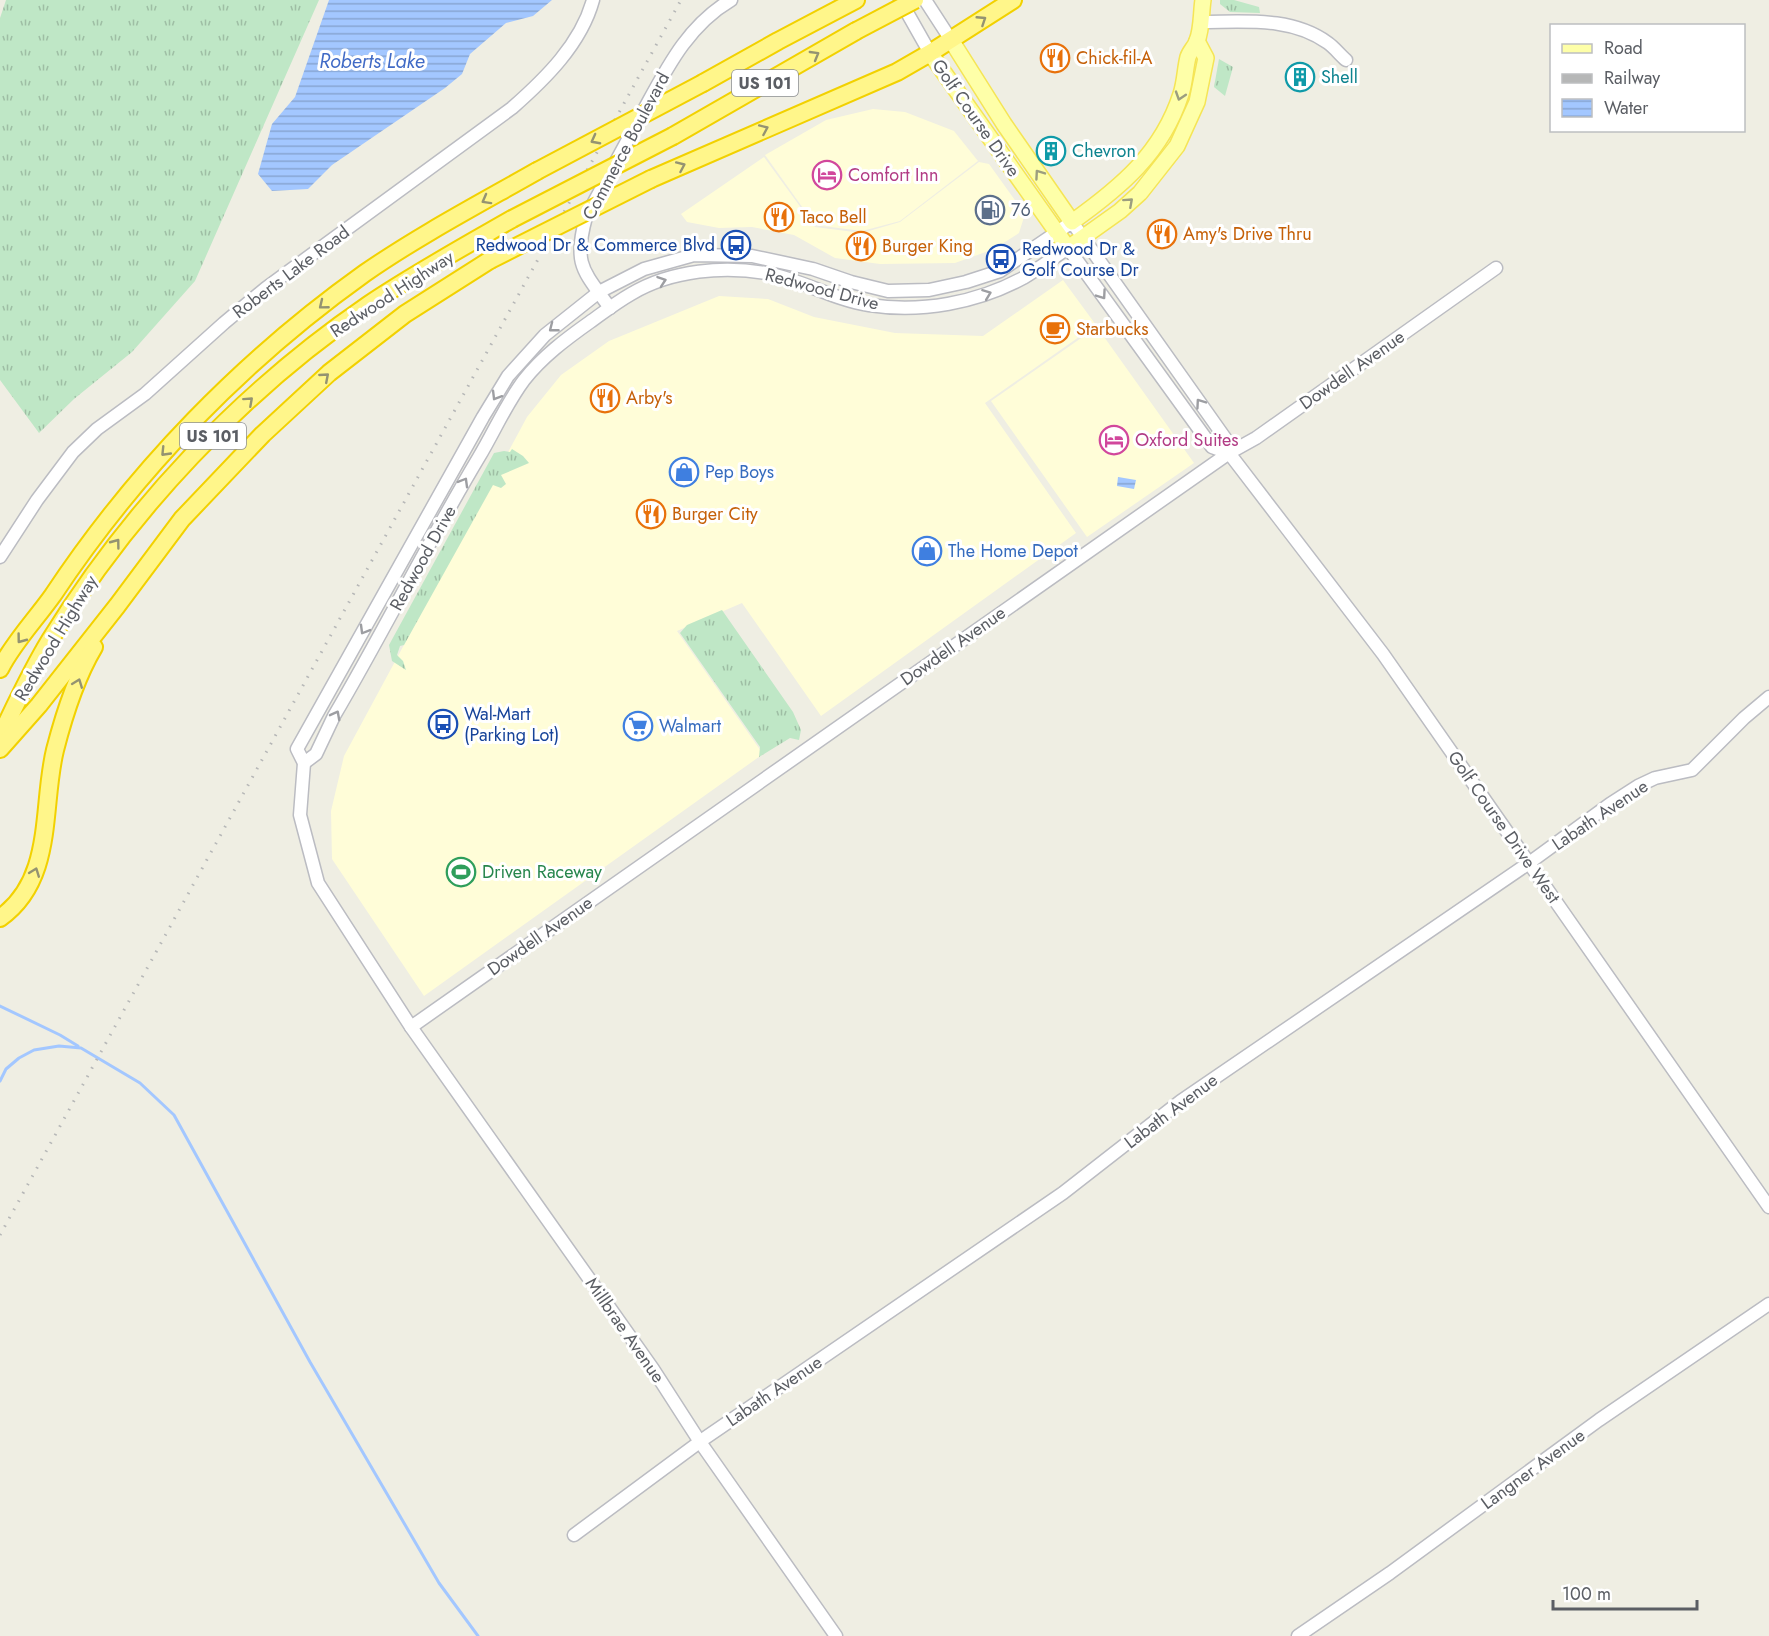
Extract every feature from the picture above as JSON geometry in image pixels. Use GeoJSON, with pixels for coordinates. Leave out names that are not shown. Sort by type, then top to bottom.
{"type":"FeatureCollection","features":[{"type":"Feature","properties":{"kind":"highway","name":"Redwood Highway"},"geometry":{"type":"LineString","coordinates":[[0,737],[27,680],[50,641],[94,573],[145,507],[202,446],[298,358],[400,284],[512,219],[673,136],[856,31],[915,0]]}},
{"type":"Feature","properties":{"kind":"highway"},"geometry":{"type":"LineString","coordinates":[[0,749],[39,705],[182,519],[263,434],[329,374],[405,314],[490,260],[651,179],[897,72],[1013,0]]}},
{"type":"Feature","properties":{"kind":"highway","name":"Redwood Highway"},"geometry":{"type":"LineString","coordinates":[[1,666],[70,569],[150,467],[237,376],[328,300],[367,272],[440,226],[537,171],[703,83],[844,2]]}},
{"type":"Feature","properties":{"kind":"highway"},"geometry":{"type":"LineString","coordinates":[[0,918],[19,900],[36,870],[44,840],[55,750],[86,660],[117,606]]}},
{"type":"Feature","properties":{"kind":"main road","name":"Redwood Drive"},"geometry":{"type":"LineString","coordinates":[[1072,222],[1114,192],[1137,170],[1153,150],[1173,116],[1182,92],[1189,55],[1197,41],[1203,0]]}},
{"type":"Feature","properties":{"kind":"main road","name":"Golf Course Drive"},"geometry":{"type":"LineString","coordinates":[[951,40],[1004,124],[1072,222]]}},
{"type":"Feature","properties":{"kind":"main road","name":"Redwood Drive"},"geometry":{"type":"LineString","coordinates":[[1068,248],[1140,193],[1177,146],[1197,102],[1206,58],[1197,41]]}},
{"type":"Feature","properties":{"kind":"main road","name":"Golf Course Drive"},"geometry":{"type":"LineString","coordinates":[[930,53],[1068,248]]}},
{"type":"Feature","properties":{"kind":"street","name":"Roberts Lake Road"},"geometry":{"type":"LineString","coordinates":[[0,557],[37,500],[73,452],[97,429],[145,394],[266,288],[512,108],[538,85],[568,48],[579,31],[593,0]]}},
{"type":"Feature","properties":{"kind":"street","name":"Commerce Boulevard"},"geometry":{"type":"LineString","coordinates":[[610,308],[585,273],[580,259],[579,241],[586,217],[668,66],[703,20],[731,0]]}},
{"type":"Feature","properties":{"kind":"street","name":"Golf Course Drive"},"geometry":{"type":"LineString","coordinates":[[900,0],[930,53]]}},
{"type":"Feature","properties":{"kind":"street","name":"Golf Course Drive"},"geometry":{"type":"LineString","coordinates":[[925,0],[951,40]]}},
{"type":"Feature","properties":{"kind":"street"},"geometry":{"type":"LineString","coordinates":[[1200,22],[1273,21],[1307,30],[1329,44],[1346,60]]}},
{"type":"Feature","properties":{"kind":"street","name":"Redwood Drive"},"geometry":{"type":"LineString","coordinates":[[411,1027],[318,882],[300,814],[304,763],[297,749],[508,376],[544,335],[599,292],[644,269],[694,255],[752,256],[813,269],[888,291],[929,290],[966,282],[1000,271],[1072,222]]}},
{"type":"Feature","properties":{"kind":"street"},"geometry":{"type":"LineString","coordinates":[[1072,222],[1225,438],[1229,453]]}},
{"type":"Feature","properties":{"kind":"street","name":"Redwood Drive"},"geometry":{"type":"LineString","coordinates":[[304,763],[316,754],[334,716],[458,493],[524,380],[546,356],[571,335],[610,308],[633,293],[658,282],[698,272],[734,270],[770,274],[869,305],[930,306],[974,299],[989,294],[1023,278],[1068,248]]}},
{"type":"Feature","properties":{"kind":"street"},"geometry":{"type":"LineString","coordinates":[[1068,248],[1212,447],[1229,453]]}},
{"type":"Feature","properties":{"kind":"street"},"geometry":{"type":"LineString","coordinates":[[694,255],[698,272]]}},
{"type":"Feature","properties":{"kind":"street","name":"Dowdell Avenue"},"geometry":{"type":"LineString","coordinates":[[411,1027],[1496,268]]}},
{"type":"Feature","properties":{"kind":"street"},"geometry":{"type":"LineString","coordinates":[[808,285],[813,269]]}},
{"type":"Feature","properties":{"kind":"street"},"geometry":{"type":"LineString","coordinates":[[929,290],[930,306]]}},
{"type":"Feature","properties":{"kind":"street","name":"Golf Course Drive West"},"geometry":{"type":"LineString","coordinates":[[1229,453],[1383,654],[1769,1207]]}},
{"type":"Feature","properties":{"kind":"street","name":"Labath Avenue"},"geometry":{"type":"LineString","coordinates":[[573,1535],[700,1442],[1063,1193],[1181,1101],[1638,786],[1655,778],[1692,770],[1744,718],[1769,697]]}},
{"type":"Feature","properties":{"kind":"street","name":"Millbrae Avenue"},"geometry":{"type":"LineString","coordinates":[[411,1027],[647,1359],[700,1442],[836,1636]]}},
{"type":"Feature","properties":{"kind":"street","name":"Langner Avenue"},"geometry":{"type":"LineString","coordinates":[[1298,1636],[1390,1573],[1599,1420],[1769,1304]]}},
{"type":"Feature","properties":{"kind":"shaded area"},"geometry":{"type":"Polygon","coordinates":[[[873,109],[905,112],[954,131],[978,161],[900,221],[862,231],[815,225],[765,155],[826,120],[873,109]]]}},
{"type":"Feature","properties":{"kind":"shaded area"},"geometry":{"type":"Polygon","coordinates":[[[764,157],[815,227],[862,233],[900,222],[979,162],[989,164],[1017,203],[1024,217],[1019,233],[994,249],[955,263],[880,264],[835,258],[794,235],[752,227],[719,228],[687,222],[681,214],[764,157]]]}},
{"type":"Feature","properties":{"kind":"shaded area"},"geometry":{"type":"Polygon","coordinates":[[[1063,280],[1096,325],[985,403],[1076,533],[821,716],[742,603],[677,631],[763,754],[424,996],[332,859],[331,811],[344,756],[527,417],[561,375],[609,341],[719,296],[768,299],[814,317],[895,333],[983,336],[1063,280]]]}},
{"type":"Feature","properties":{"kind":"shaded area"},"geometry":{"type":"Polygon","coordinates":[[[1097,327],[1194,463],[1087,537],[991,401],[1097,327]]]}},
{"type":"Feature","properties":{"kind":"green space"},"geometry":{"type":"Polygon","coordinates":[[[6,0],[319,0],[195,281],[132,352],[74,399],[39,433],[0,380],[0,18],[6,0]]]}},
{"type":"Feature","properties":{"kind":"green space"},"geometry":{"type":"Polygon","coordinates":[[[1220,0],[1234,0],[1259,7],[1260,13],[1230,12],[1220,4],[1220,0]]]}},
{"type":"Feature","properties":{"kind":"green space"},"geometry":{"type":"Polygon","coordinates":[[[1219,59],[1233,67],[1225,96],[1214,87],[1219,59]]]}},
{"type":"Feature","properties":{"kind":"green space"},"geometry":{"type":"Polygon","coordinates":[[[512,449],[529,463],[501,475],[506,484],[501,488],[493,485],[404,645],[400,646],[397,655],[403,661],[406,670],[392,661],[389,645],[494,453],[510,452],[512,449]]]}},
{"type":"Feature","properties":{"kind":"green space"},"geometry":{"type":"Polygon","coordinates":[[[722,610],[793,712],[801,730],[799,740],[790,738],[759,757],[760,747],[680,633],[687,625],[722,610]]]}},
{"type":"Feature","properties":{"kind":"water","name":"Roberts Lake"},"geometry":{"type":"Polygon","coordinates":[[[329,0],[552,0],[533,16],[506,23],[470,54],[462,74],[332,165],[308,189],[272,191],[258,174],[272,124],[295,97],[329,0]]]}},
{"type":"Feature","properties":{"kind":"water"},"geometry":{"type":"Polygon","coordinates":[[[1118,477],[1136,480],[1134,489],[1117,486],[1118,477]]]}},
{"type":"Feature","properties":{"kind":"waterway"},"geometry":{"type":"LineString","coordinates":[[0,1006],[78,1046]]}},
{"type":"Feature","properties":{"kind":"waterway"},"geometry":{"type":"LineString","coordinates":[[0,1081],[6,1069],[19,1058],[34,1050],[59,1046],[81,1048],[140,1083],[174,1115],[310,1362],[439,1583],[478,1636]]}},
{"type":"Feature","properties":{"kind":"railway"},"geometry":{"type":"LineString","coordinates":[[0,1235],[681,0]]}},
{"type":"Feature","properties":{"kind":"place","name":"Chick-fil-A"},"geometry":{"type":"Point","coordinates":[1055,58]}},
{"type":"Feature","properties":{"kind":"place","name":"Shell"},"geometry":{"type":"Point","coordinates":[1300,77]}},
{"type":"Feature","properties":{"kind":"place","name":"Chevron"},"geometry":{"type":"Point","coordinates":[1051,151]}},
{"type":"Feature","properties":{"kind":"place","name":"Comfort Inn"},"geometry":{"type":"Point","coordinates":[827,175]}},
{"type":"Feature","properties":{"kind":"place","name":"76"},"geometry":{"type":"Point","coordinates":[990,210]}},
{"type":"Feature","properties":{"kind":"place","name":"Taco Bell"},"geometry":{"type":"Point","coordinates":[779,217]}},
{"type":"Feature","properties":{"kind":"place","name":"Amy's Drive Thru"},"geometry":{"type":"Point","coordinates":[1162,234]}},
{"type":"Feature","properties":{"kind":"place","name":"Redwood Dr & Commerce Blvd"},"geometry":{"type":"Point","coordinates":[736,245]}},
{"type":"Feature","properties":{"kind":"place","name":"Burger King"},"geometry":{"type":"Point","coordinates":[861,246]}},
{"type":"Feature","properties":{"kind":"place","name":"Redwood Dr & Golf Course Dr"},"geometry":{"type":"Point","coordinates":[1001,259]}},
{"type":"Feature","properties":{"kind":"place","name":"Starbucks"},"geometry":{"type":"Point","coordinates":[1055,329]}},
{"type":"Feature","properties":{"kind":"place","name":"Arby's"},"geometry":{"type":"Point","coordinates":[605,398]}},
{"type":"Feature","properties":{"kind":"place","name":"Oxford Suites"},"geometry":{"type":"Point","coordinates":[1114,440]}},
{"type":"Feature","properties":{"kind":"place","name":"Pep Boys"},"geometry":{"type":"Point","coordinates":[684,472]}},
{"type":"Feature","properties":{"kind":"place","name":"Burger City"},"geometry":{"type":"Point","coordinates":[651,514]}},
{"type":"Feature","properties":{"kind":"place","name":"The Home Depot"},"geometry":{"type":"Point","coordinates":[927,551]}},
{"type":"Feature","properties":{"kind":"place","name":"Wal-Mart (Parking Lot)"},"geometry":{"type":"Point","coordinates":[443,724]}},
{"type":"Feature","properties":{"kind":"place","name":"Walmart"},"geometry":{"type":"Point","coordinates":[638,726]}},
{"type":"Feature","properties":{"kind":"place","name":"Driven Raceway"},"geometry":{"type":"Point","coordinates":[461,872]}}]}
